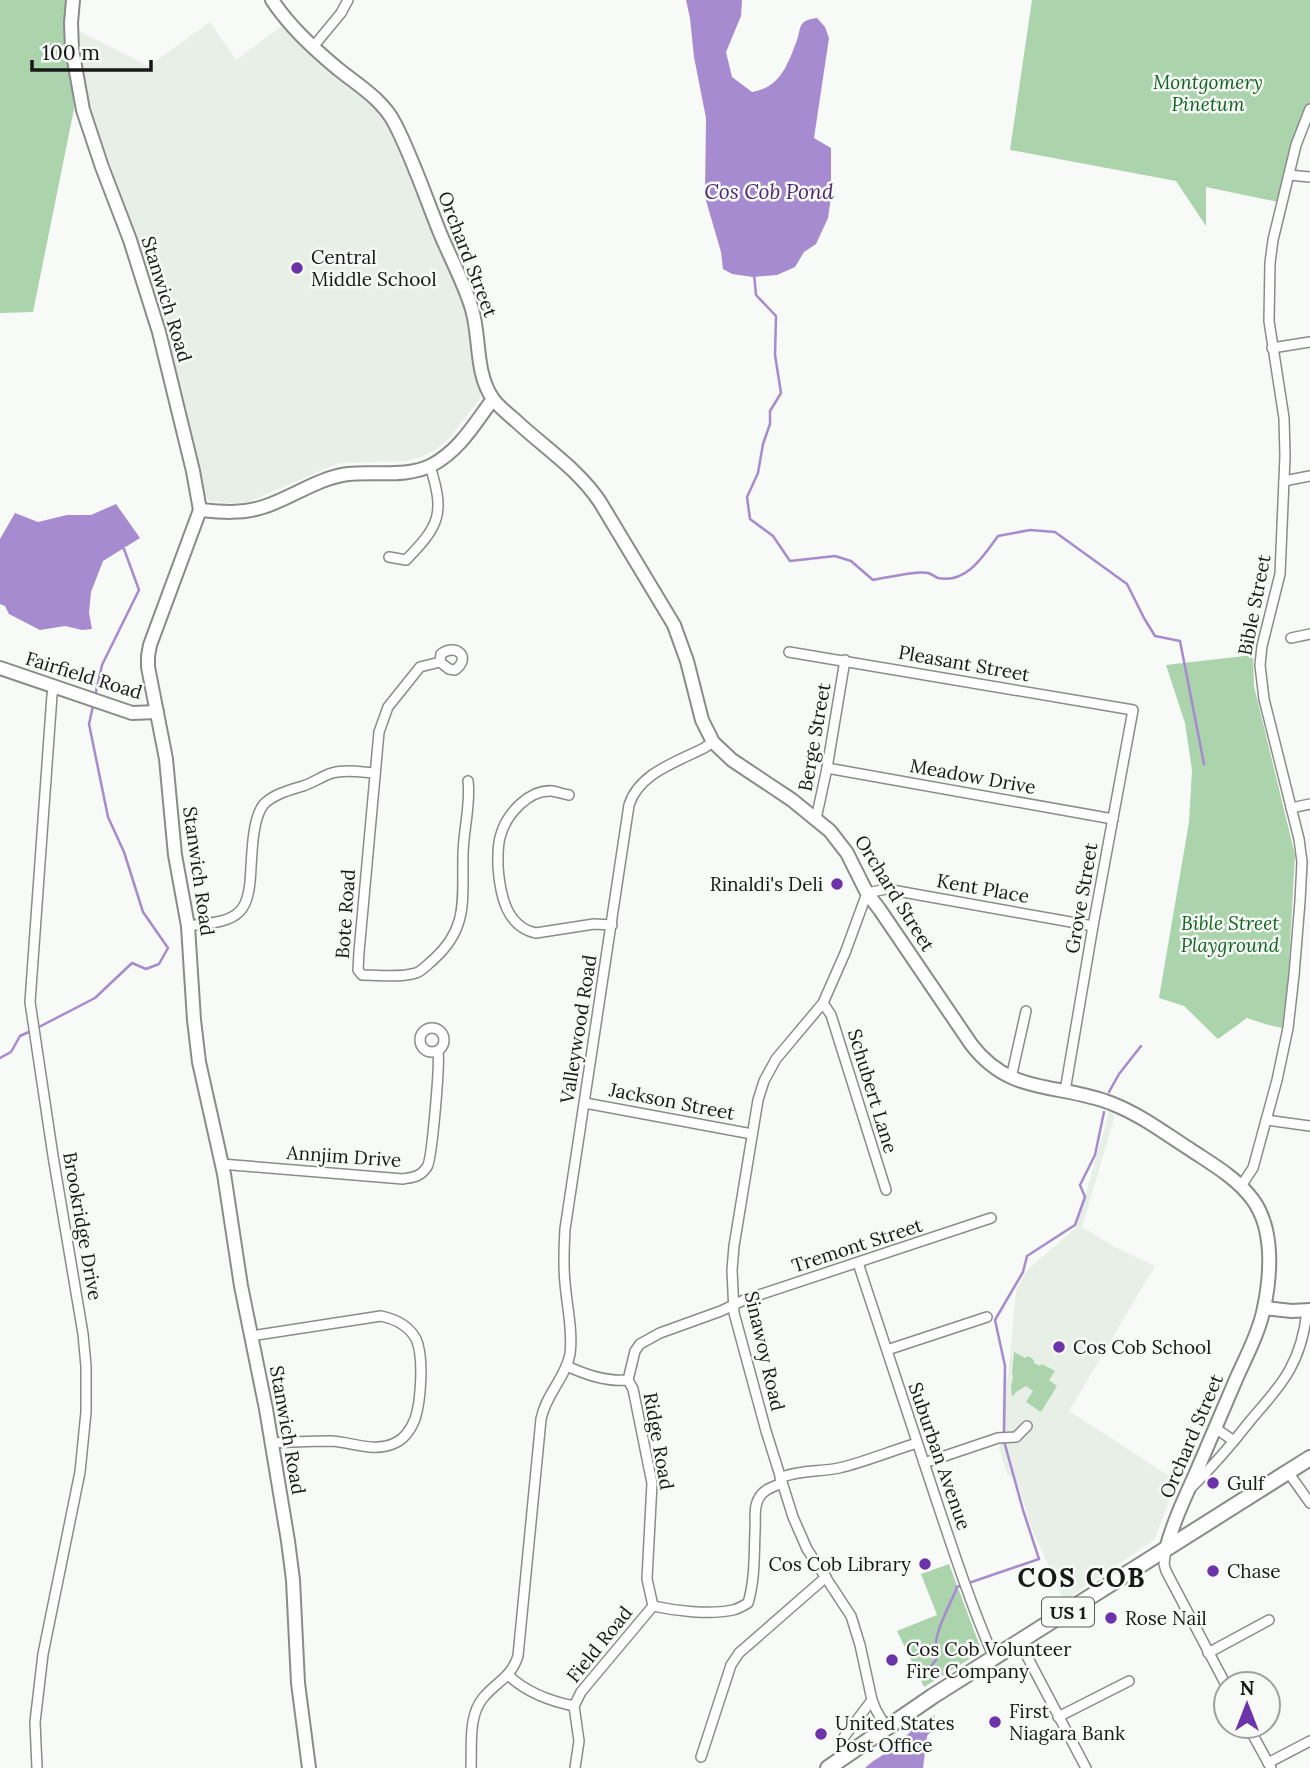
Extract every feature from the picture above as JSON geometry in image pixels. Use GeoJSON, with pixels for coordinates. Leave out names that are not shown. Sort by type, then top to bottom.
{"type":"FeatureCollection","features":[{"type":"Feature","properties":{"kind":"main road","name":"US 1"},"geometry":{"type":"LineString","coordinates":[[834,1764],[886,1727],[1310,1458]]}},
{"type":"Feature","properties":{"kind":"street","name":"Stanwich Road"},"geometry":{"type":"LineString","coordinates":[[73,0],[72,49],[83,110],[130,240],[159,332],[200,510],[149,651],[148,667],[166,759],[175,855],[188,926],[197,1050],[221,1164],[292,1568],[297,1669],[309,1768]]}},
{"type":"Feature","properties":{"kind":"street","name":"Orchard Street"},"geometry":{"type":"LineString","coordinates":[[272,0],[293,28],[378,102],[394,122],[470,301],[482,370],[493,398],[522,427],[576,472],[600,502],[674,625],[687,661],[699,713],[713,742],[732,760],[785,794],[843,846],[867,893],[976,1051],[993,1068],[1011,1078],[1106,1101],[1129,1111],[1241,1186],[1258,1209],[1266,1232],[1268,1269],[1264,1308],[1166,1549]]}},
{"type":"Feature","properties":{"kind":"street"},"geometry":{"type":"LineString","coordinates":[[313,47],[341,13],[348,0]]}},
{"type":"Feature","properties":{"kind":"street","name":"Bible Street"},"geometry":{"type":"LineString","coordinates":[[1241,1186],[1253,1168],[1277,1080],[1286,1037],[1297,946],[1302,862],[1299,839],[1264,699],[1260,665],[1262,646],[1280,574],[1284,481],[1284,418],[1272,348],[1270,263],[1296,145],[1310,109]]}},
{"type":"Feature","properties":{"kind":"street"},"geometry":{"type":"LineString","coordinates":[[1289,175],[1310,177]]}},
{"type":"Feature","properties":{"kind":"street"},"geometry":{"type":"LineString","coordinates":[[1272,348],[1310,342]]}},
{"type":"Feature","properties":{"kind":"street"},"geometry":{"type":"LineString","coordinates":[[200,510],[229,513],[249,510],[272,504],[332,477],[358,473],[401,473],[430,466],[461,442],[493,398]]}},
{"type":"Feature","properties":{"kind":"street"},"geometry":{"type":"LineString","coordinates":[[388,557],[406,560],[434,528],[439,504],[430,466]]}},
{"type":"Feature","properties":{"kind":"street"},"geometry":{"type":"LineString","coordinates":[[1284,481],[1310,476]]}},
{"type":"Feature","properties":{"kind":"street"},"geometry":{"type":"LineString","coordinates":[[1291,638],[1310,634]]}},
{"type":"Feature","properties":{"kind":"street","name":"Pleasant Street"},"geometry":{"type":"LineString","coordinates":[[789,652],[1133,710]]}},
{"type":"Feature","properties":{"kind":"street","name":"Berge Street"},"geometry":{"type":"LineString","coordinates":[[816,819],[845,660]]}},
{"type":"Feature","properties":{"kind":"street","name":"Bote Road"},"geometry":{"type":"LineString","coordinates":[[440,662],[420,667],[388,707],[379,732],[359,952],[358,970],[362,975],[419,972],[437,956],[454,934],[462,903],[463,855],[470,795],[468,781]]}},
{"type":"Feature","properties":{"kind":"street","name":"Fairfield Road"},"geometry":{"type":"LineString","coordinates":[[0,668],[136,714],[157,712]]}},
{"type":"Feature","properties":{"kind":"street","name":"Brookridge Drive"},"geometry":{"type":"LineString","coordinates":[[37,1768],[35,1722],[39,1686],[47,1630],[80,1472],[86,1386],[83,1334],[30,1002],[46,758],[54,687]]}},
{"type":"Feature","properties":{"kind":"street","name":"Grove Street"},"geometry":{"type":"LineString","coordinates":[[1065,1091],[1133,710]]}},
{"type":"Feature","properties":{"kind":"street","name":"Valleywood Road"},"geometry":{"type":"LineString","coordinates":[[471,1768],[474,1713],[485,1695],[508,1675],[516,1662],[520,1647],[543,1408],[567,1366],[570,1354],[564,1252],[567,1214],[625,828],[632,797],[653,774],[713,742]]}},
{"type":"Feature","properties":{"kind":"street","name":"Meadow Drive"},"geometry":{"type":"LineString","coordinates":[[827,768],[1113,818]]}},
{"type":"Feature","properties":{"kind":"street"},"geometry":{"type":"LineString","coordinates":[[188,926],[225,920],[238,913],[244,905],[249,891],[255,828],[264,804],[331,773],[374,773]]}},
{"type":"Feature","properties":{"kind":"street"},"geometry":{"type":"LineString","coordinates":[[569,795],[550,791],[533,795],[506,821],[498,852],[502,895],[514,921],[528,932],[594,924],[612,925]]}},
{"type":"Feature","properties":{"kind":"street"},"geometry":{"type":"LineString","coordinates":[[1291,808],[1310,804]]}},
{"type":"Feature","properties":{"kind":"street","name":"Kent Place"},"geometry":{"type":"LineString","coordinates":[[867,893],[886,888],[1093,926]]}},
{"type":"Feature","properties":{"kind":"street","name":"Sinawoy Road"},"geometry":{"type":"LineString","coordinates":[[867,893],[823,1003],[781,1051],[771,1066],[760,1094],[733,1259],[734,1305],[746,1360],[781,1481],[803,1542],[854,1624],[872,1699],[886,1727]]}},
{"type":"Feature","properties":{"kind":"street","name":"Schubert Lane"},"geometry":{"type":"LineString","coordinates":[[823,1003],[831,1015],[886,1190]]}},
{"type":"Feature","properties":{"kind":"street"},"geometry":{"type":"LineString","coordinates":[[1011,1078],[1026,1011]]}},
{"type":"Feature","properties":{"kind":"street","name":"Annjim Drive"},"geometry":{"type":"LineString","coordinates":[[221,1164],[403,1179],[418,1177],[429,1165],[439,1068],[438,1051]]}},
{"type":"Feature","properties":{"kind":"street","name":"Jackson Street"},"geometry":{"type":"LineString","coordinates":[[585,1102],[752,1134]]}},
{"type":"Feature","properties":{"kind":"street"},"geometry":{"type":"LineString","coordinates":[[1266,1120],[1310,1126]]}},
{"type":"Feature","properties":{"kind":"street","name":"Tremont Street"},"geometry":{"type":"LineString","coordinates":[[734,1305],[991,1218]]}},
{"type":"Feature","properties":{"kind":"street","name":"Suburban Avenue"},"geometry":{"type":"LineString","coordinates":[[858,1263],[966,1586],[994,1658]]}},
{"type":"Feature","properties":{"kind":"street","name":"Ridge Road"},"geometry":{"type":"LineString","coordinates":[[653,1606],[647,1578],[652,1483],[633,1389],[628,1380],[632,1358],[640,1344],[660,1333],[734,1305]]}},
{"type":"Feature","properties":{"kind":"street"},"geometry":{"type":"LineString","coordinates":[[1188,1490],[1212,1467],[1289,1371],[1308,1310],[1264,1308]]}},
{"type":"Feature","properties":{"kind":"street"},"geometry":{"type":"LineString","coordinates":[[251,1336],[381,1316],[404,1326],[417,1343],[420,1370],[416,1409],[411,1428],[400,1440],[376,1448],[335,1441],[272,1443]]}},
{"type":"Feature","properties":{"kind":"street"},"geometry":{"type":"LineString","coordinates":[[887,1350],[987,1317]]}},
{"type":"Feature","properties":{"kind":"street"},"geometry":{"type":"LineString","coordinates":[[567,1366],[596,1377],[616,1381],[628,1380]]}},
{"type":"Feature","properties":{"kind":"street"},"geometry":{"type":"LineString","coordinates":[[924,1463],[1002,1438],[1016,1437],[1027,1426]]}},
{"type":"Feature","properties":{"kind":"street"},"geometry":{"type":"LineString","coordinates":[[1216,1428],[1234,1440]]}},
{"type":"Feature","properties":{"kind":"street"},"geometry":{"type":"LineString","coordinates":[[781,1481],[789,1474],[842,1467],[917,1443]]}},
{"type":"Feature","properties":{"kind":"street"},"geometry":{"type":"LineString","coordinates":[[1288,1472],[1310,1503]]}},
{"type":"Feature","properties":{"kind":"street","name":"Field Road"},"geometry":{"type":"LineString","coordinates":[[575,1768],[579,1741],[573,1706],[581,1692],[653,1606],[670,1610],[735,1610],[748,1603],[754,1558],[756,1505],[766,1490],[781,1481]]}},
{"type":"Feature","properties":{"kind":"street"},"geometry":{"type":"LineString","coordinates":[[1166,1549],[1166,1571],[1218,1670]]}},
{"type":"Feature","properties":{"kind":"street"},"geometry":{"type":"LineString","coordinates":[[701,1757],[732,1665],[739,1653],[825,1577]]}},
{"type":"Feature","properties":{"kind":"street"},"geometry":{"type":"LineString","coordinates":[[1208,1653],[1269,1620]]}},
{"type":"Feature","properties":{"kind":"street"},"geometry":{"type":"LineString","coordinates":[[1020,1643],[1086,1768]]}},
{"type":"Feature","properties":{"kind":"street"},"geometry":{"type":"LineString","coordinates":[[508,1675],[534,1693],[573,1706]]}},
{"type":"Feature","properties":{"kind":"street"},"geometry":{"type":"LineString","coordinates":[[1058,1717],[1129,1681]]}},
{"type":"Feature","properties":{"kind":"street"},"geometry":{"type":"LineString","coordinates":[[834,1764],[844,1737],[872,1699]]}},
{"type":"Feature","properties":{"kind":"street"},"geometry":{"type":"LineString","coordinates":[[1256,1740],[1270,1766],[1310,1741]]}},
{"type":"Feature","properties":{"kind":"shaded area","name":"Central Middle School"},"geometry":{"type":"Polygon","coordinates":[[[210,22],[236,60],[283,25],[386,121],[467,314],[481,397],[447,441],[435,450],[406,461],[339,463],[248,502],[210,501],[205,497],[164,326],[83,82],[75,29],[149,66],[210,22]]]}},
{"type":"Feature","properties":{"kind":"shaded area","name":"Cos Cob School"},"geometry":{"type":"Polygon","coordinates":[[[1109,1112],[1115,1115],[1082,1227],[1155,1266],[1069,1411],[1177,1481],[1154,1540],[1064,1601],[1032,1529],[1017,1482],[1007,1474],[999,1448],[1003,1378],[1008,1379],[1017,1288],[1028,1269],[1076,1228],[1109,1112]]]}},
{"type":"Feature","properties":{"kind":"green space"},"geometry":{"type":"Polygon","coordinates":[[[0,0],[68,0],[74,109],[33,312],[0,313],[0,0]]]}},
{"type":"Feature","properties":{"kind":"green space","name":"Montgomery Pinetum"},"geometry":{"type":"Polygon","coordinates":[[[1032,0],[1310,0],[1310,103],[1304,116],[1283,203],[1206,187],[1206,226],[1176,181],[1010,150],[1032,0]]]}},
{"type":"Feature","properties":{"kind":"green space","name":"Bible Street Playground"},"geometry":{"type":"Polygon","coordinates":[[[1253,655],[1254,686],[1295,855],[1288,981],[1282,1028],[1247,1018],[1218,1039],[1184,1006],[1159,998],[1189,822],[1192,770],[1185,723],[1166,665],[1253,655]]]}},
{"type":"Feature","properties":{"kind":"green space"},"geometry":{"type":"Polygon","coordinates":[[[1014,1352],[1025,1358],[1028,1356],[1034,1363],[1055,1371],[1049,1380],[1057,1386],[1041,1412],[1026,1402],[1033,1391],[1026,1386],[1012,1397],[1014,1352]]]}},
{"type":"Feature","properties":{"kind":"green space"},"geometry":{"type":"Polygon","coordinates":[[[949,1564],[981,1652],[924,1687],[897,1631],[937,1615],[921,1574],[949,1564]]]}},
{"type":"Feature","properties":{"kind":"water","name":"Cos Cob Pond"},"geometry":{"type":"Polygon","coordinates":[[[686,0],[742,0],[741,16],[726,52],[732,77],[752,92],[770,86],[782,74],[805,21],[817,18],[825,27],[829,38],[814,138],[831,148],[828,218],[816,244],[804,252],[795,267],[777,275],[753,277],[732,274],[723,269],[721,252],[705,197],[706,118],[686,0]]]}},
{"type":"Feature","properties":{"kind":"water"},"geometry":{"type":"Polygon","coordinates":[[[116,504],[140,538],[103,561],[91,592],[89,613],[92,629],[65,626],[40,630],[9,614],[5,606],[0,604],[0,539],[15,513],[38,522],[67,515],[91,515],[116,504]]]}},
{"type":"Feature","properties":{"kind":"water"},"geometry":{"type":"Polygon","coordinates":[[[934,1715],[937,1724],[927,1736],[923,1768],[865,1768],[919,1724],[934,1715]]]}},
{"type":"Feature","properties":{"kind":"waterway"},"geometry":{"type":"LineString","coordinates":[[754,274],[756,295],[776,316],[775,355],[781,393],[770,411],[770,424],[758,473],[747,497],[750,519],[773,536],[790,561],[835,556],[851,561],[873,580],[917,573],[948,579],[958,577],[974,566],[998,536],[1030,530],[1055,532],[1127,584],[1155,636],[1180,641],[1204,764]]}},
{"type":"Feature","properties":{"kind":"waterway"},"geometry":{"type":"LineString","coordinates":[[95,696],[102,665],[139,590],[122,548]]}},
{"type":"Feature","properties":{"kind":"waterway"},"geometry":{"type":"LineString","coordinates":[[37,1028],[95,998],[132,963],[146,969],[159,964],[168,948],[143,912],[124,852],[108,817],[89,724],[93,706]]}},
{"type":"Feature","properties":{"kind":"waterway"},"geometry":{"type":"LineString","coordinates":[[0,1058],[11,1052],[20,1036],[31,1031]]}},
{"type":"Feature","properties":{"kind":"waterway"},"geometry":{"type":"LineString","coordinates":[[1109,1092],[1141,1046]]}},
{"type":"Feature","properties":{"kind":"waterway"},"geometry":{"type":"LineString","coordinates":[[1004,1434],[1005,1366],[995,1320],[1023,1272],[1027,1256],[1075,1225],[1085,1197],[1080,1185],[1095,1155],[1104,1112]]}},
{"type":"Feature","properties":{"kind":"waterway"},"geometry":{"type":"LineString","coordinates":[[926,1672],[936,1660],[937,1635],[957,1587],[1039,1559],[1004,1441]]}},
{"type":"Feature","properties":{"kind":"place","name":"Central Middle School"},"geometry":{"type":"Point","coordinates":[297,268]}},
{"type":"Feature","properties":{"kind":"place","name":"Rinaldi's Deli"},"geometry":{"type":"Point","coordinates":[837,884]}},
{"type":"Feature","properties":{"kind":"place","name":"Cos Cob School"},"geometry":{"type":"Point","coordinates":[1059,1347]}},
{"type":"Feature","properties":{"kind":"place","name":"Gulf"},"geometry":{"type":"Point","coordinates":[1213,1483]}},
{"type":"Feature","properties":{"kind":"place","name":"Cos Cob Library"},"geometry":{"type":"Point","coordinates":[925,1564]}},
{"type":"Feature","properties":{"kind":"place","name":"Chase"},"geometry":{"type":"Point","coordinates":[1213,1571]}},
{"type":"Feature","properties":{"kind":"place","name":"Rose Nail"},"geometry":{"type":"Point","coordinates":[1111,1618]}},
{"type":"Feature","properties":{"kind":"place","name":"Cos Cob Volunteer Fire Company"},"geometry":{"type":"Point","coordinates":[892,1660]}},
{"type":"Feature","properties":{"kind":"place","name":"First Niagara Bank"},"geometry":{"type":"Point","coordinates":[995,1722]}},
{"type":"Feature","properties":{"kind":"place","name":"United States Post Office"},"geometry":{"type":"Point","coordinates":[821,1734]}},
{"type":"Feature","properties":{"kind":"district","name":"COS COB"},"geometry":{"type":"Point","coordinates":[1082,1577]}}]}
